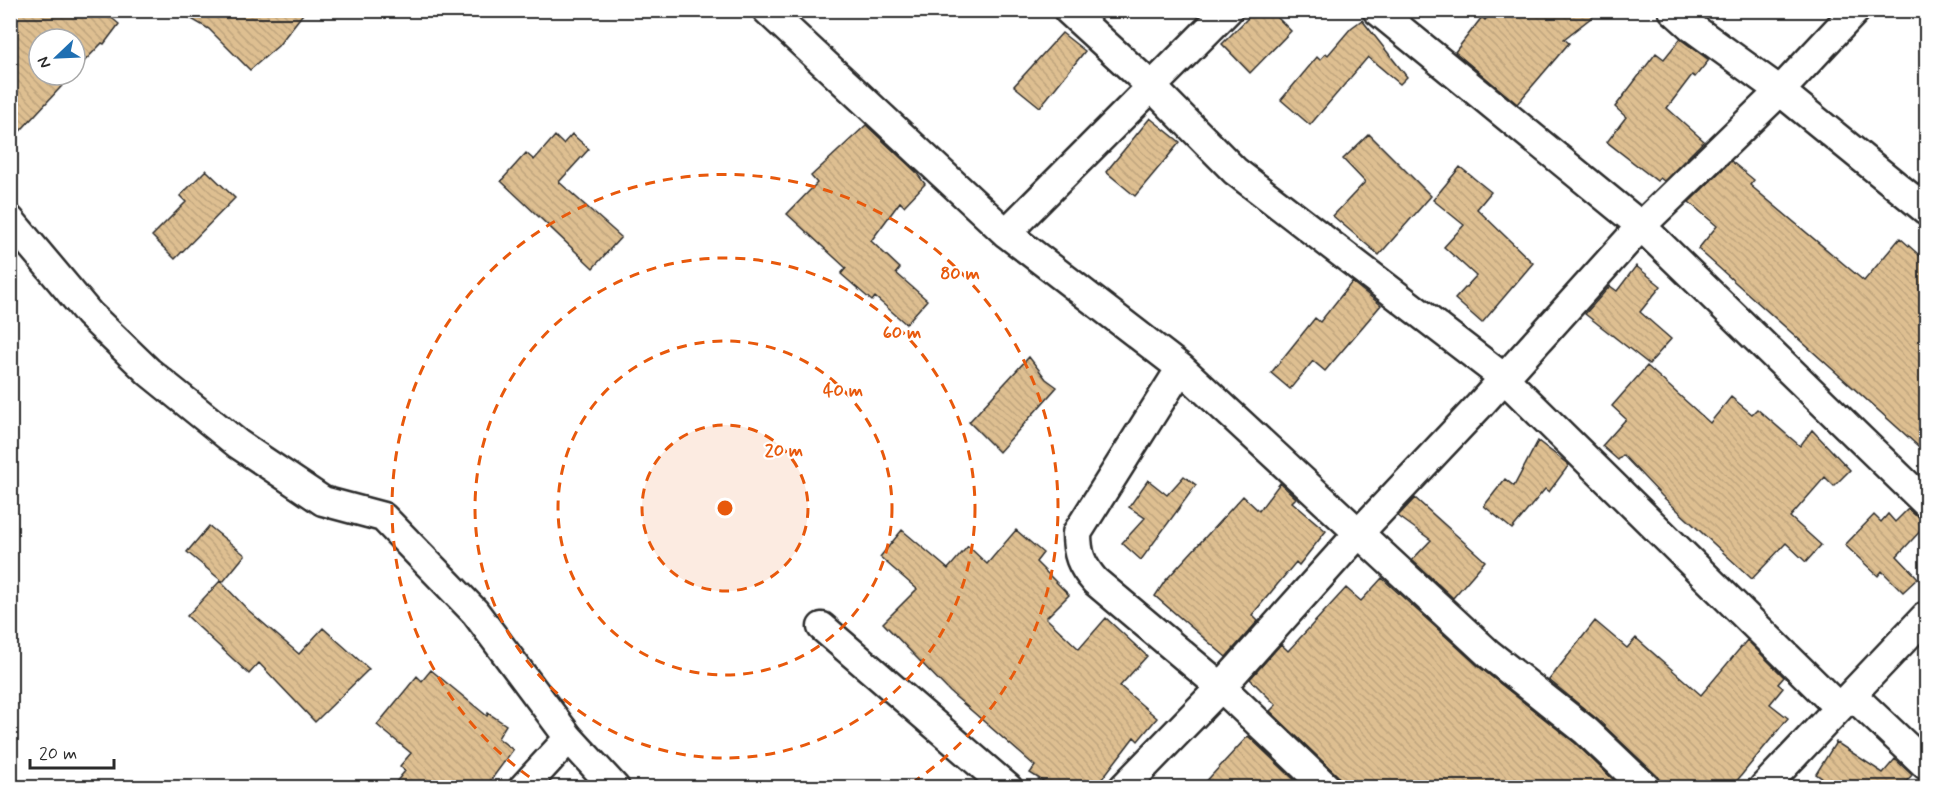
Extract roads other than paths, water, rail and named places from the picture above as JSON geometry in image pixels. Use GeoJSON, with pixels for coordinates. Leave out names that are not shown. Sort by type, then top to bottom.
{"type":"FeatureCollection","features":[{"type":"Feature","properties":{"kind":"street"},"geometry":{"type":"LineString","coordinates":[[766,10],[1006,233],[1180,368],[1489,654],[1586,731],[1646,788]]}},
{"type":"Feature","properties":{"kind":"street"},"geometry":{"type":"LineString","coordinates":[[1068,10],[1152,87],[1235,171],[1504,378],[1845,702],[1926,765]]}},
{"type":"Feature","properties":{"kind":"street"},"geometry":{"type":"LineString","coordinates":[[1006,233],[1228,10]]}},
{"type":"Feature","properties":{"kind":"street"},"geometry":{"type":"LineString","coordinates":[[1377,10],[1641,226],[1926,503]]}},
{"type":"Feature","properties":{"kind":"street"},"geometry":{"type":"LineString","coordinates":[[1673,10],[1693,28],[1780,91],[1926,210]]}},
{"type":"Feature","properties":{"kind":"street"},"geometry":{"type":"LineString","coordinates":[[1123,788],[1221,687],[1641,226],[1780,91],[1856,10]]}},
{"type":"Feature","properties":{"kind":"street"},"geometry":{"type":"LineString","coordinates":[[10,220],[89,314],[149,372],[238,444],[323,501],[382,517],[476,612],[569,738],[615,788]]}},
{"type":"Feature","properties":{"kind":"street"},"geometry":{"type":"LineString","coordinates":[[1180,368],[1077,533],[1077,552],[1083,567],[1095,581],[1221,687],[1327,788]]}},
{"type":"Feature","properties":{"kind":"street"},"geometry":{"type":"LineString","coordinates":[[1763,788],[1926,616]]}},
{"type":"Feature","properties":{"kind":"street"},"geometry":{"type":"LineString","coordinates":[[822,627],[1008,788]]}},
{"type":"Feature","properties":{"kind":"street"},"geometry":{"type":"LineString","coordinates":[[523,788],[569,738]]}}]}
